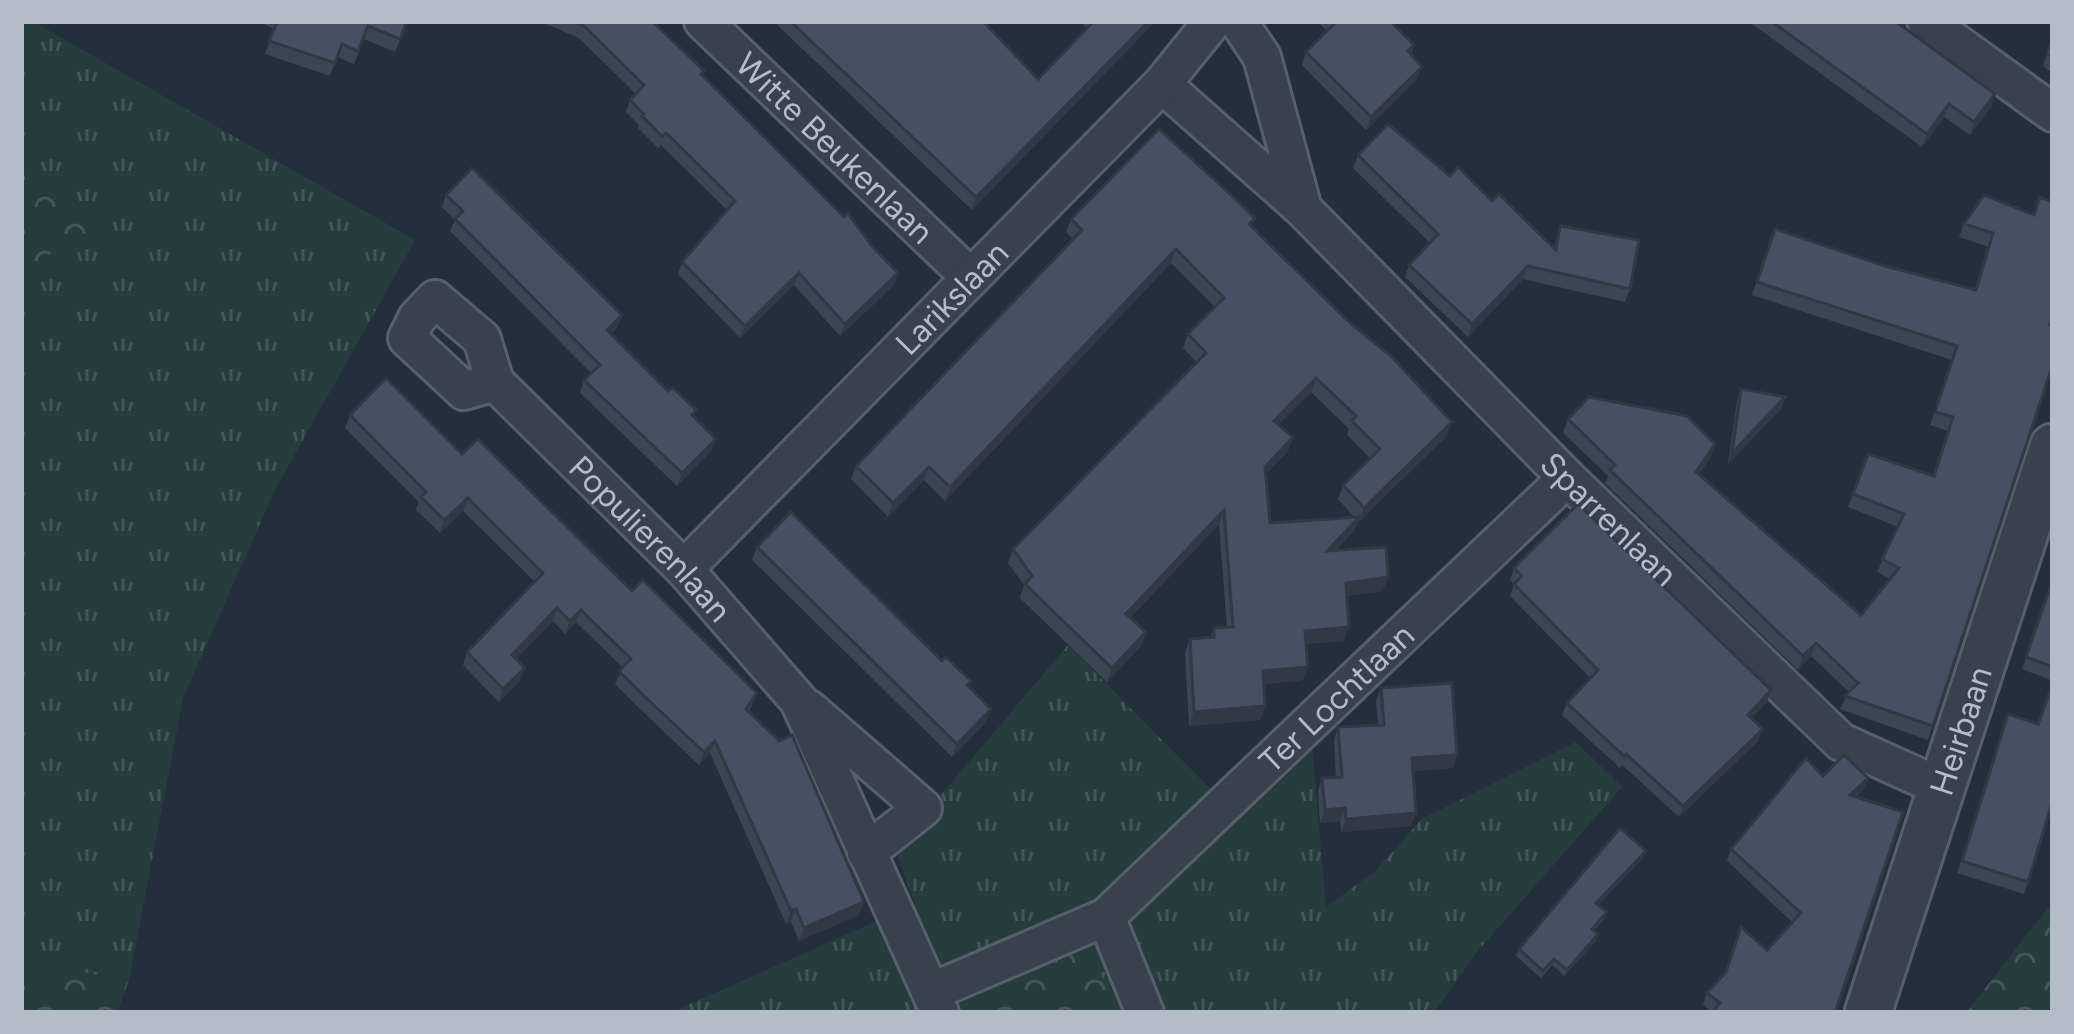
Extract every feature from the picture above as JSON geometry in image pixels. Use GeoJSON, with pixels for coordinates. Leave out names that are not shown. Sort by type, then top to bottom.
{"type":"FeatureCollection","features":[{"type":"Feature","properties":{"kind":"street","name":"Witte Beukenlaan"},"geometry":{"type":"LineString","coordinates":[[703,21],[969,276]]}},
{"type":"Feature","properties":{"kind":"street","name":"Larikslaan"},"geometry":{"type":"LineString","coordinates":[[684,569],[1162,84],[1213,21]]}},
{"type":"Feature","properties":{"kind":"street","name":"Sparrenlaan"},"geometry":{"type":"LineString","coordinates":[[1238,21],[1262,57],[1303,209]]}},
{"type":"Feature","properties":{"kind":"street"},"geometry":{"type":"LineString","coordinates":[[1926,21],[2053,113]]}},
{"type":"Feature","properties":{"kind":"street","name":"Sparrenlaan"},"geometry":{"type":"LineString","coordinates":[[1162,84],[1303,209],[1567,478],[1841,742],[1942,788]]}},
{"type":"Feature","properties":{"kind":"street","name":"Populierenlaan"},"geometry":{"type":"LineString","coordinates":[[495,382],[684,569],[799,701],[923,808],[866,853]]}},
{"type":"Feature","properties":{"kind":"street","name":"Heirbaan"},"geometry":{"type":"LineString","coordinates":[[1868,1013],[2053,447]]}},
{"type":"Feature","properties":{"kind":"street","name":"Ter Lochtlaan"},"geometry":{"type":"LineString","coordinates":[[901,932],[936,1002],[1106,917],[1567,478]]}},
{"type":"Feature","properties":{"kind":"street","name":"Populierenlaan"},"geometry":{"type":"LineString","coordinates":[[799,701],[901,932]]}},
{"type":"Feature","properties":{"kind":"street"},"geometry":{"type":"LineString","coordinates":[[1106,917],[1145,1013]]}},
{"type":"Feature","properties":{"kind":"green space"},"geometry":{"type":"Polygon","coordinates":[[[21,21],[32,21],[415,240],[276,488],[183,698],[129,980],[21,963],[21,270],[106,223],[21,163],[21,21]]]}},
{"type":"Feature","properties":{"kind":"green space"},"geometry":{"type":"Polygon","coordinates":[[[21,163],[107,223],[21,270],[21,163]]]}},
{"type":"Feature","properties":{"kind":"green space"},"geometry":{"type":"Polygon","coordinates":[[[1068,645],[1233,812],[1311,736],[1326,907],[1374,872],[1422,819],[1576,742],[1622,787],[1476,953],[1434,1013],[670,1013],[915,904],[895,849],[1068,645]]]}},
{"type":"Feature","properties":{"kind":"green space"},"geometry":{"type":"Polygon","coordinates":[[[2053,901],[2053,1013],[1966,1013],[2053,901]]]}},
{"type":"Feature","properties":{"kind":"green space"},"geometry":{"type":"Polygon","coordinates":[[[1085,939],[1118,1013],[953,1013],[945,996],[1085,939]]]}},
{"type":"Feature","properties":{"kind":"green space"},"geometry":{"type":"Polygon","coordinates":[[[21,963],[129,980],[117,1013],[21,1013],[21,963]]]}},
{"type":"Feature","properties":{"kind":"building"},"geometry":{"type":"Polygon","coordinates":[[[278,21],[407,21],[400,39],[368,26],[358,51],[342,44],[335,63],[269,41],[278,21]]]}},
{"type":"Feature","properties":{"kind":"building"},"geometry":{"type":"Polygon","coordinates":[[[572,21],[652,21],[844,217],[848,213],[898,273],[845,324],[799,273],[745,326],[682,262],[735,201],[666,133],[662,136],[642,116],[630,100],[644,85],[584,26],[572,21]]]}},
{"type":"Feature","properties":{"kind":"building"},"geometry":{"type":"Polygon","coordinates":[[[790,21],[983,21],[1038,79],[1094,21],[1149,21],[976,197],[790,21]]]}},
{"type":"Feature","properties":{"kind":"building"},"geometry":{"type":"Polygon","coordinates":[[[1334,21],[1390,21],[1414,45],[1408,51],[1422,67],[1371,117],[1306,52],[1334,21]]]}},
{"type":"Feature","properties":{"kind":"building"},"geometry":{"type":"Polygon","coordinates":[[[1771,21],[1895,21],[1995,94],[1974,122],[1949,104],[1927,134],[1771,21]]]}},
{"type":"Feature","properties":{"kind":"building"},"geometry":{"type":"Polygon","coordinates":[[[1388,124],[1450,176],[1458,167],[1492,201],[1499,194],[1556,250],[1560,226],[1639,240],[1630,289],[1528,266],[1472,324],[1409,265],[1438,234],[1358,155],[1388,124]]]}},
{"type":"Feature","properties":{"kind":"building"},"geometry":{"type":"Polygon","coordinates":[[[1159,129],[1255,218],[1249,224],[1351,324],[1391,356],[1452,422],[1364,508],[1343,485],[1380,449],[1352,421],[1356,416],[1316,378],[1274,421],[1293,437],[1265,467],[1270,523],[1359,517],[1327,551],[1386,547],[1388,577],[1346,583],[1349,627],[1305,631],[1308,667],[1263,671],[1265,706],[1194,712],[1190,639],[1214,637],[1214,628],[1233,627],[1224,510],[1126,614],[1146,632],[1112,668],[1025,584],[1032,576],[1013,549],[1206,353],[1188,334],[1224,298],[1176,249],[950,487],[929,467],[893,503],[856,466],[1082,230],[1071,219],[1159,129]]]}},
{"type":"Feature","properties":{"kind":"building"},"geometry":{"type":"Polygon","coordinates":[[[472,168],[622,315],[607,330],[668,391],[673,388],[696,410],[692,415],[716,439],[682,473],[584,380],[600,365],[455,219],[463,211],[446,195],[472,168]]]}},
{"type":"Feature","properties":{"kind":"building"},"geometry":{"type":"Polygon","coordinates":[[[1984,195],[2034,215],[2040,197],[2053,202],[2053,364],[1933,726],[1845,696],[1858,683],[1816,643],[1803,656],[1610,470],[1615,465],[1568,419],[1589,397],[1687,416],[1715,444],[1696,472],[1861,615],[1899,568],[1882,559],[1904,514],[1853,494],[1868,454],[1934,476],[1953,417],[1935,412],[1957,346],[1757,282],[1775,229],[1976,290],[1993,233],[1964,224],[1984,195]]]}},
{"type":"Feature","properties":{"kind":"building"},"geometry":{"type":"Polygon","coordinates":[[[386,378],[462,454],[478,439],[632,591],[643,580],[757,693],[746,709],[779,741],[792,735],[864,902],[804,928],[796,909],[791,911],[715,741],[704,752],[643,695],[619,671],[631,659],[581,610],[570,621],[557,608],[512,655],[525,668],[503,689],[467,652],[543,573],[468,498],[444,520],[421,497],[426,492],[350,415],[386,378]]]}},
{"type":"Feature","properties":{"kind":"building"},"geometry":{"type":"Polygon","coordinates":[[[1741,389],[1785,397],[1732,453],[1741,389]]]}},
{"type":"Feature","properties":{"kind":"building"},"geometry":{"type":"Polygon","coordinates":[[[1578,504],[1771,690],[1748,715],[1763,729],[1683,806],[1567,703],[1598,670],[1514,584],[1522,576],[1514,568],[1578,504]]]}},
{"type":"Feature","properties":{"kind":"building"},"geometry":{"type":"Polygon","coordinates":[[[791,512],[942,661],[946,657],[971,681],[967,685],[991,709],[957,744],[757,547],[791,512]]]}},
{"type":"Feature","properties":{"kind":"building"},"geometry":{"type":"Polygon","coordinates":[[[2053,579],[2053,667],[2026,657],[2053,579]]]}},
{"type":"Feature","properties":{"kind":"building"},"geometry":{"type":"Polygon","coordinates":[[[1452,683],[1457,755],[1412,758],[1416,813],[1346,819],[1345,808],[1325,810],[1322,778],[1342,777],[1338,727],[1384,725],[1381,688],[1452,683]]]}},
{"type":"Feature","properties":{"kind":"building"},"geometry":{"type":"Polygon","coordinates":[[[2053,683],[2053,800],[2028,882],[1962,861],[2008,714],[2038,724],[2053,683]]]}},
{"type":"Feature","properties":{"kind":"building"},"geometry":{"type":"Polygon","coordinates":[[[1844,755],[1868,778],[1850,795],[1903,812],[1835,1013],[1712,1013],[1720,1003],[1707,993],[1726,972],[1741,927],[1767,950],[1801,913],[1731,849],[1806,758],[1823,776],[1844,755]]]}},
{"type":"Feature","properties":{"kind":"building"},"geometry":{"type":"Polygon","coordinates":[[[1620,828],[1646,851],[1596,903],[1607,912],[1592,929],[1598,934],[1567,970],[1554,959],[1543,971],[1519,949],[1620,828]]]}}]}
